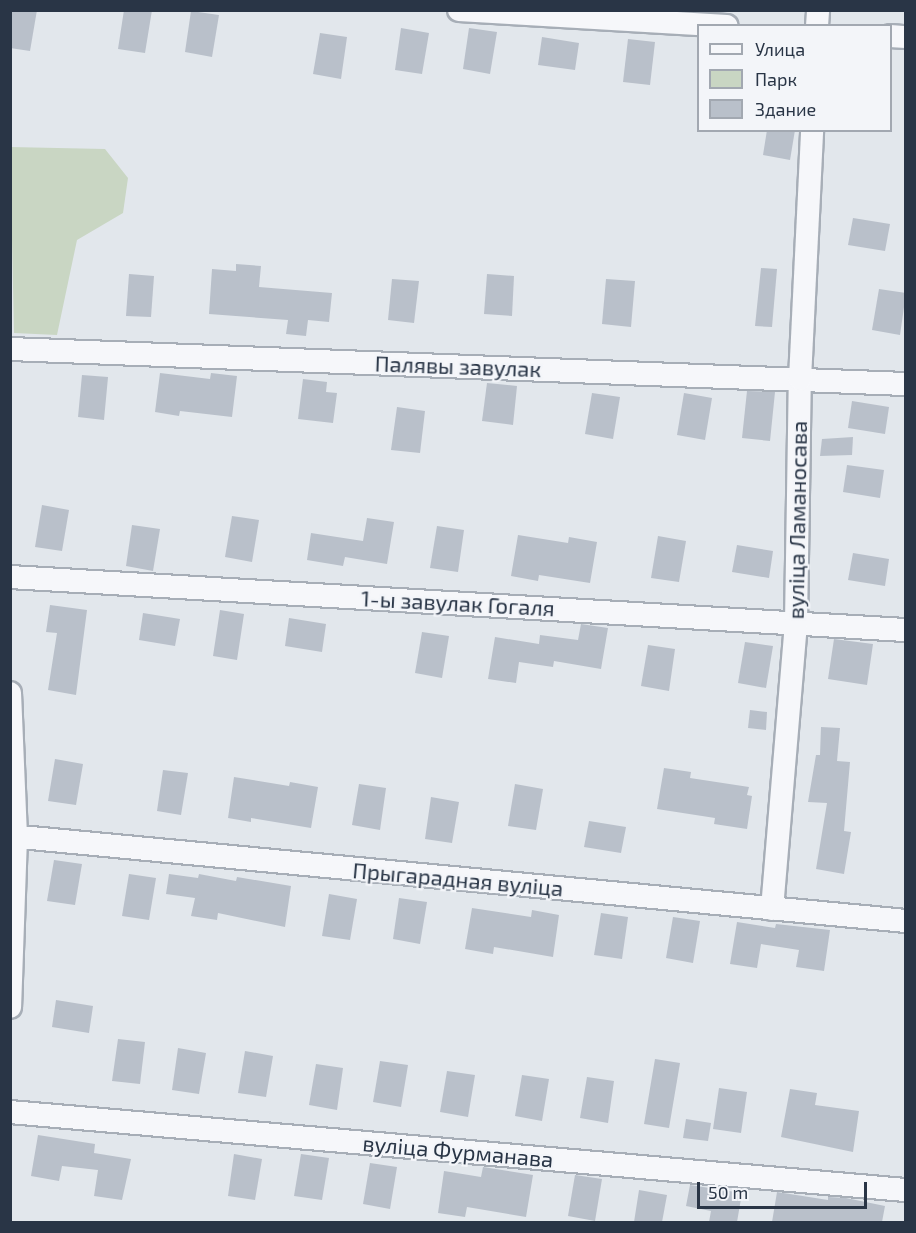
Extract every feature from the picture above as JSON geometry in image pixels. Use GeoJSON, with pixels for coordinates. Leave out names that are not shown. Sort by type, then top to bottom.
{"type":"FeatureCollection","features":[{"type":"Feature","properties":{"kind":"street"},"geometry":{"type":"LineString","coordinates":[[459,10],[697,24]]}},
{"type":"Feature","properties":{"kind":"street","name":"вуліца Ламаносава"},"geometry":{"type":"LineString","coordinates":[[772,909],[796,623],[800,379],[812,132]]}},
{"type":"Feature","properties":{"kind":"street","name":"Палявы завулак"},"geometry":{"type":"LineString","coordinates":[[10,349],[906,384]]}},
{"type":"Feature","properties":{"kind":"street","name":"1-ы завулак Гогаля"},"geometry":{"type":"LineString","coordinates":[[10,577],[906,630]]}},
{"type":"Feature","properties":{"kind":"street"},"geometry":{"type":"LineString","coordinates":[[10,693],[13,837],[10,1006]]}},
{"type":"Feature","properties":{"kind":"street","name":"Прыгарадная вуліца"},"geometry":{"type":"LineString","coordinates":[[13,837],[906,921]]}},
{"type":"Feature","properties":{"kind":"street","name":"вуліца Фурманава"},"geometry":{"type":"LineString","coordinates":[[10,1112],[906,1190]]}},
{"type":"Feature","properties":{"kind":"green space"},"geometry":{"type":"Polygon","coordinates":[[[10,147],[105,149],[128,178],[123,213],[77,240],[57,335],[14,333],[10,147]]]}},
{"type":"Feature","properties":{"kind":"building"},"geometry":{"type":"Polygon","coordinates":[[[10,10],[37,10],[30,51],[10,48],[10,10]]]}},
{"type":"Feature","properties":{"kind":"building"},"geometry":{"type":"Polygon","coordinates":[[[124,10],[152,10],[145,53],[118,49],[124,10]]]}},
{"type":"Feature","properties":{"kind":"building"},"geometry":{"type":"Polygon","coordinates":[[[191,11],[219,15],[212,57],[185,52],[191,11]]]}},
{"type":"Feature","properties":{"kind":"building"},"geometry":{"type":"Polygon","coordinates":[[[401,28],[429,33],[422,74],[395,70],[401,28]]]}},
{"type":"Feature","properties":{"kind":"building"},"geometry":{"type":"Polygon","coordinates":[[[469,28],[497,32],[490,74],[463,69],[469,28]]]}},
{"type":"Feature","properties":{"kind":"building"},"geometry":{"type":"Polygon","coordinates":[[[320,33],[347,37],[341,79],[313,74],[320,33]]]}},
{"type":"Feature","properties":{"kind":"building"},"geometry":{"type":"Polygon","coordinates":[[[542,37],[579,43],[575,70],[538,65],[542,37]]]}},
{"type":"Feature","properties":{"kind":"building"},"geometry":{"type":"Polygon","coordinates":[[[628,39],[655,42],[650,85],[623,82],[628,39]]]}},
{"type":"Feature","properties":{"kind":"building"},"geometry":{"type":"Polygon","coordinates":[[[767,132],[795,132],[790,160],[763,155],[767,132]]]}},
{"type":"Feature","properties":{"kind":"building"},"geometry":{"type":"Polygon","coordinates":[[[853,218],[890,224],[885,251],[848,245],[853,218]]]}},
{"type":"Feature","properties":{"kind":"building"},"geometry":{"type":"Polygon","coordinates":[[[236,264],[261,266],[259,287],[332,293],[329,322],[308,320],[306,336],[286,334],[288,320],[209,314],[212,269],[236,271],[236,264]]]}},
{"type":"Feature","properties":{"kind":"building"},"geometry":{"type":"Polygon","coordinates":[[[761,268],[777,269],[772,327],[755,326],[761,268]]]}},
{"type":"Feature","properties":{"kind":"building"},"geometry":{"type":"Polygon","coordinates":[[[129,274],[154,276],[151,317],[126,316],[129,274]]]}},
{"type":"Feature","properties":{"kind":"building"},"geometry":{"type":"Polygon","coordinates":[[[487,274],[514,276],[512,316],[484,314],[487,274]]]}},
{"type":"Feature","properties":{"kind":"building"},"geometry":{"type":"Polygon","coordinates":[[[392,279],[419,281],[414,323],[388,320],[392,279]]]}},
{"type":"Feature","properties":{"kind":"building"},"geometry":{"type":"Polygon","coordinates":[[[606,279],[635,281],[631,327],[602,324],[606,279]]]}},
{"type":"Feature","properties":{"kind":"building"},"geometry":{"type":"Polygon","coordinates":[[[879,289],[906,293],[900,335],[872,330],[879,289]]]}},
{"type":"Feature","properties":{"kind":"building"},"geometry":{"type":"Polygon","coordinates":[[[160,373],[210,379],[211,373],[237,376],[232,417],[180,411],[179,416],[155,412],[160,373]]]}},
{"type":"Feature","properties":{"kind":"building"},"geometry":{"type":"Polygon","coordinates":[[[82,375],[108,377],[104,420],[78,417],[82,375]]]}},
{"type":"Feature","properties":{"kind":"building"},"geometry":{"type":"Polygon","coordinates":[[[303,379],[327,382],[326,392],[337,393],[333,423],[298,419],[303,379]]]}},
{"type":"Feature","properties":{"kind":"building"},"geometry":{"type":"Polygon","coordinates":[[[487,383],[517,386],[513,425],[482,421],[487,383]]]}},
{"type":"Feature","properties":{"kind":"building"},"geometry":{"type":"Polygon","coordinates":[[[747,391],[775,392],[770,441],[742,438],[747,391]]]}},
{"type":"Feature","properties":{"kind":"building"},"geometry":{"type":"Polygon","coordinates":[[[592,393],[620,397],[613,439],[585,434],[592,393]]]}},
{"type":"Feature","properties":{"kind":"building"},"geometry":{"type":"Polygon","coordinates":[[[684,393],[712,398],[705,440],[677,435],[684,393]]]}},
{"type":"Feature","properties":{"kind":"building"},"geometry":{"type":"Polygon","coordinates":[[[852,401],[889,407],[885,434],[848,428],[852,401]]]}},
{"type":"Feature","properties":{"kind":"building"},"geometry":{"type":"Polygon","coordinates":[[[397,407],[425,411],[420,453],[391,450],[397,407]]]}},
{"type":"Feature","properties":{"kind":"building"},"geometry":{"type":"Polygon","coordinates":[[[853,437],[852,455],[820,456],[822,439],[853,437]]]}},
{"type":"Feature","properties":{"kind":"building"},"geometry":{"type":"Polygon","coordinates":[[[847,465],[884,470],[880,498],[843,492],[847,465]]]}},
{"type":"Feature","properties":{"kind":"building"},"geometry":{"type":"Polygon","coordinates":[[[42,505],[69,510],[62,551],[35,547],[42,505]]]}},
{"type":"Feature","properties":{"kind":"building"},"geometry":{"type":"Polygon","coordinates":[[[232,516],[259,520],[252,562],[225,557],[232,516]]]}},
{"type":"Feature","properties":{"kind":"building"},"geometry":{"type":"Polygon","coordinates":[[[367,518],[394,522],[387,564],[345,557],[343,566],[307,560],[311,533],[363,541],[367,518]]]}},
{"type":"Feature","properties":{"kind":"building"},"geometry":{"type":"Polygon","coordinates":[[[132,525],[160,529],[153,571],[126,566],[132,525]]]}},
{"type":"Feature","properties":{"kind":"building"},"geometry":{"type":"Polygon","coordinates":[[[437,526],[464,530],[458,572],[430,568],[437,526]]]}},
{"type":"Feature","properties":{"kind":"building"},"geometry":{"type":"Polygon","coordinates":[[[518,535],[568,543],[569,537],[597,542],[590,583],[539,575],[538,581],[511,576],[518,535]]]}},
{"type":"Feature","properties":{"kind":"building"},"geometry":{"type":"Polygon","coordinates":[[[658,536],[686,541],[679,582],[651,578],[658,536]]]}},
{"type":"Feature","properties":{"kind":"building"},"geometry":{"type":"Polygon","coordinates":[[[737,545],[773,551],[769,578],[732,572],[737,545]]]}},
{"type":"Feature","properties":{"kind":"building"},"geometry":{"type":"Polygon","coordinates":[[[853,553],[889,559],[885,586],[848,580],[853,553]]]}},
{"type":"Feature","properties":{"kind":"building"},"geometry":{"type":"Polygon","coordinates":[[[50,605],[87,610],[76,695],[48,690],[57,633],[46,632],[50,605]]]}},
{"type":"Feature","properties":{"kind":"building"},"geometry":{"type":"Polygon","coordinates":[[[220,610],[244,614],[237,660],[213,656],[220,610]]]}},
{"type":"Feature","properties":{"kind":"building"},"geometry":{"type":"Polygon","coordinates":[[[143,613],[180,619],[175,646],[139,640],[143,613]]]}},
{"type":"Feature","properties":{"kind":"building"},"geometry":{"type":"Polygon","coordinates":[[[289,618],[326,624],[322,652],[285,646],[289,618]]]}},
{"type":"Feature","properties":{"kind":"building"},"geometry":{"type":"Polygon","coordinates":[[[581,624],[608,628],[601,669],[554,661],[553,667],[519,662],[516,683],[488,679],[495,637],[539,644],[540,635],[578,640],[581,624]]]}},
{"type":"Feature","properties":{"kind":"building"},"geometry":{"type":"Polygon","coordinates":[[[422,632],[449,636],[442,678],[415,673],[422,632]]]}},
{"type":"Feature","properties":{"kind":"building"},"geometry":{"type":"Polygon","coordinates":[[[834,639],[873,644],[867,685],[828,679],[834,639]]]}},
{"type":"Feature","properties":{"kind":"building"},"geometry":{"type":"Polygon","coordinates":[[[745,642],[773,646],[766,688],[738,683],[745,642]]]}},
{"type":"Feature","properties":{"kind":"building"},"geometry":{"type":"Polygon","coordinates":[[[648,645],[675,649],[669,691],[641,686],[648,645]]]}},
{"type":"Feature","properties":{"kind":"building"},"geometry":{"type":"Polygon","coordinates":[[[750,710],[767,712],[766,730],[748,728],[750,710]]]}},
{"type":"Feature","properties":{"kind":"building"},"geometry":{"type":"Polygon","coordinates":[[[821,727],[840,728],[837,761],[850,762],[844,831],[851,832],[844,874],[816,869],[827,803],[808,802],[816,755],[820,755],[821,727]]]}},
{"type":"Feature","properties":{"kind":"building"},"geometry":{"type":"Polygon","coordinates":[[[55,759],[83,764],[76,805],[48,801],[55,759]]]}},
{"type":"Feature","properties":{"kind":"building"},"geometry":{"type":"Polygon","coordinates":[[[664,768],[691,772],[690,778],[749,787],[747,795],[752,796],[747,829],[714,824],[715,818],[657,809],[664,768]]]}},
{"type":"Feature","properties":{"kind":"building"},"geometry":{"type":"Polygon","coordinates":[[[163,770],[188,773],[181,815],[157,811],[163,770]]]}},
{"type":"Feature","properties":{"kind":"building"},"geometry":{"type":"Polygon","coordinates":[[[234,777],[289,786],[290,782],[318,787],[311,828],[251,818],[251,822],[228,818],[234,777]]]}},
{"type":"Feature","properties":{"kind":"building"},"geometry":{"type":"Polygon","coordinates":[[[359,784],[386,788],[380,830],[352,825],[359,784]]]}},
{"type":"Feature","properties":{"kind":"building"},"geometry":{"type":"Polygon","coordinates":[[[515,784],[543,789],[536,830],[508,826],[515,784]]]}},
{"type":"Feature","properties":{"kind":"building"},"geometry":{"type":"Polygon","coordinates":[[[431,797],[459,802],[452,843],[425,839],[431,797]]]}},
{"type":"Feature","properties":{"kind":"building"},"geometry":{"type":"Polygon","coordinates":[[[589,821],[626,827],[621,853],[584,847],[589,821]]]}},
{"type":"Feature","properties":{"kind":"building"},"geometry":{"type":"Polygon","coordinates":[[[54,860],[82,864],[75,905],[47,901],[54,860]]]}},
{"type":"Feature","properties":{"kind":"building"},"geometry":{"type":"Polygon","coordinates":[[[129,874],[156,878],[149,920],[122,916],[129,874]]]}},
{"type":"Feature","properties":{"kind":"building"},"geometry":{"type":"Polygon","coordinates":[[[169,874],[198,878],[199,874],[236,881],[237,877],[291,886],[285,927],[218,913],[217,920],[191,916],[195,898],[166,894],[169,874]]]}},
{"type":"Feature","properties":{"kind":"building"},"geometry":{"type":"Polygon","coordinates":[[[329,894],[357,899],[350,940],[322,936],[329,894]]]}},
{"type":"Feature","properties":{"kind":"building"},"geometry":{"type":"Polygon","coordinates":[[[399,898],[427,902],[420,944],[393,939],[399,898]]]}},
{"type":"Feature","properties":{"kind":"building"},"geometry":{"type":"Polygon","coordinates":[[[472,908],[531,917],[532,910],[559,915],[553,957],[494,947],[493,954],[465,949],[472,908]]]}},
{"type":"Feature","properties":{"kind":"building"},"geometry":{"type":"Polygon","coordinates":[[[601,913],[628,917],[622,959],[594,955],[601,913]]]}},
{"type":"Feature","properties":{"kind":"building"},"geometry":{"type":"Polygon","coordinates":[[[673,917],[700,921],[693,963],[666,958],[673,917]]]}},
{"type":"Feature","properties":{"kind":"building"},"geometry":{"type":"Polygon","coordinates":[[[737,922],[775,928],[776,924],[830,930],[824,971],[796,967],[799,950],[761,944],[757,968],[730,964],[737,922]]]}},
{"type":"Feature","properties":{"kind":"building"},"geometry":{"type":"Polygon","coordinates":[[[56,1000],[93,1006],[89,1033],[52,1027],[56,1000]]]}},
{"type":"Feature","properties":{"kind":"building"},"geometry":{"type":"Polygon","coordinates":[[[118,1039],[145,1042],[140,1084],[112,1081],[118,1039]]]}},
{"type":"Feature","properties":{"kind":"building"},"geometry":{"type":"Polygon","coordinates":[[[178,1048],[206,1053],[199,1094],[172,1090],[178,1048]]]}},
{"type":"Feature","properties":{"kind":"building"},"geometry":{"type":"Polygon","coordinates":[[[245,1051],[273,1056],[266,1097],[238,1093],[245,1051]]]}},
{"type":"Feature","properties":{"kind":"building"},"geometry":{"type":"Polygon","coordinates":[[[655,1059],[680,1063],[669,1128],[644,1124],[655,1059]]]}},
{"type":"Feature","properties":{"kind":"building"},"geometry":{"type":"Polygon","coordinates":[[[380,1061],[408,1065],[401,1107],[373,1102],[380,1061]]]}},
{"type":"Feature","properties":{"kind":"building"},"geometry":{"type":"Polygon","coordinates":[[[316,1064],[343,1068],[337,1110],[309,1105],[316,1064]]]}},
{"type":"Feature","properties":{"kind":"building"},"geometry":{"type":"Polygon","coordinates":[[[447,1071],[475,1075],[468,1117],[440,1112],[447,1071]]]}},
{"type":"Feature","properties":{"kind":"building"},"geometry":{"type":"Polygon","coordinates":[[[522,1075],[549,1079],[542,1121],[515,1116],[522,1075]]]}},
{"type":"Feature","properties":{"kind":"building"},"geometry":{"type":"Polygon","coordinates":[[[587,1077],[614,1081],[608,1123],[580,1118],[587,1077]]]}},
{"type":"Feature","properties":{"kind":"building"},"geometry":{"type":"Polygon","coordinates":[[[719,1088],[747,1092],[741,1133],[713,1129],[719,1088]]]}},
{"type":"Feature","properties":{"kind":"building"},"geometry":{"type":"Polygon","coordinates":[[[790,1089],[817,1093],[815,1105],[859,1111],[853,1152],[781,1137],[790,1089]]]}},
{"type":"Feature","properties":{"kind":"building"},"geometry":{"type":"Polygon","coordinates":[[[686,1119],[711,1123],[708,1141],[683,1138],[686,1119]]]}},
{"type":"Feature","properties":{"kind":"building"},"geometry":{"type":"Polygon","coordinates":[[[38,1135],[95,1144],[94,1153],[131,1159],[122,1200],[94,1196],[98,1170],[62,1166],[59,1181],[31,1176],[38,1135]]]}},
{"type":"Feature","properties":{"kind":"building"},"geometry":{"type":"Polygon","coordinates":[[[234,1154],[262,1159],[255,1200],[228,1196],[234,1154]]]}},
{"type":"Feature","properties":{"kind":"building"},"geometry":{"type":"Polygon","coordinates":[[[301,1154],[329,1158],[322,1200],[294,1196],[301,1154]]]}},
{"type":"Feature","properties":{"kind":"building"},"geometry":{"type":"Polygon","coordinates":[[[370,1163],[397,1167],[390,1209],[363,1204],[370,1163]]]}},
{"type":"Feature","properties":{"kind":"building"},"geometry":{"type":"Polygon","coordinates":[[[483,1167],[533,1175],[526,1217],[467,1207],[465,1217],[438,1213],[444,1171],[481,1177],[483,1167]]]}},
{"type":"Feature","properties":{"kind":"building"},"geometry":{"type":"Polygon","coordinates":[[[575,1175],[602,1179],[595,1221],[568,1216],[575,1175]]]}},
{"type":"Feature","properties":{"kind":"building"},"geometry":{"type":"Polygon","coordinates":[[[690,1185],[742,1193],[737,1222],[709,1222],[711,1211],[686,1206],[690,1185]]]}},
{"type":"Feature","properties":{"kind":"building"},"geometry":{"type":"Polygon","coordinates":[[[639,1190],[667,1195],[662,1222],[634,1222],[639,1190]]]}},
{"type":"Feature","properties":{"kind":"building"},"geometry":{"type":"Polygon","coordinates":[[[777,1192],[828,1200],[828,1197],[846,1198],[885,1206],[882,1222],[772,1222],[777,1192]]]}}]}
